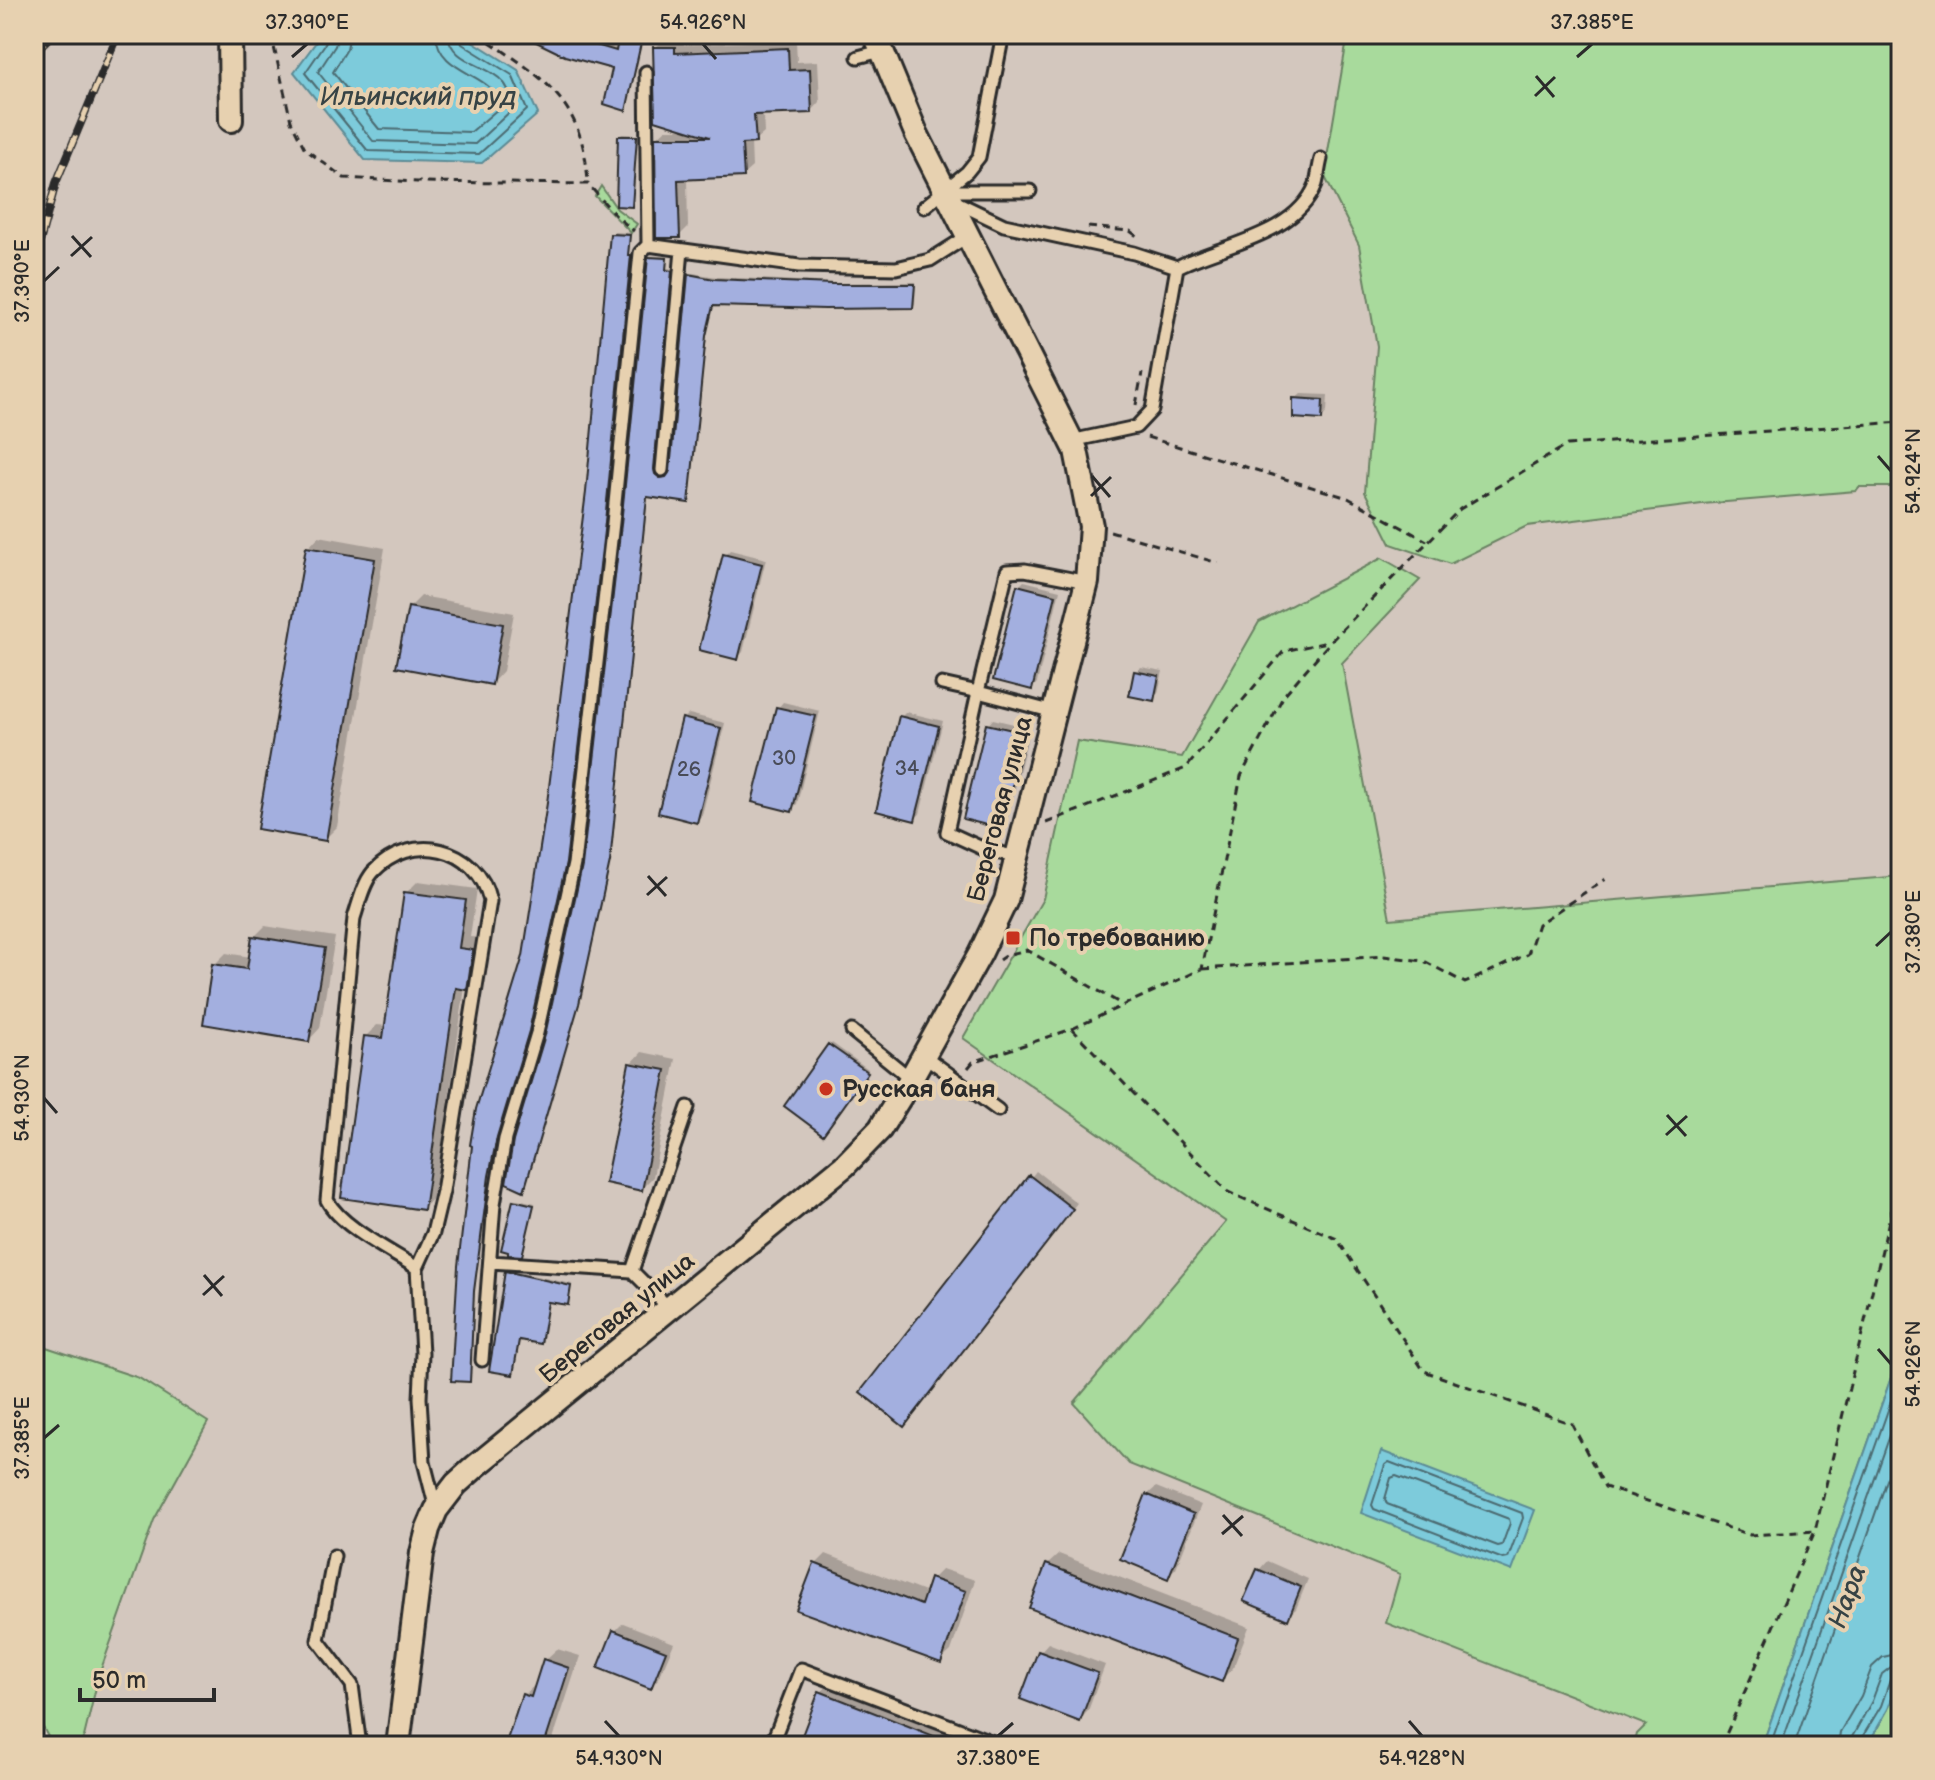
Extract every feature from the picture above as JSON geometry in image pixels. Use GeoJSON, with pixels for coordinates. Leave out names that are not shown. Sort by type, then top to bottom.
{"type":"FeatureCollection","features":[{"type":"Feature","properties":{"kind":"street"},"geometry":{"type":"LineString","coordinates":[[230,34],[231,120]]}},
{"type":"Feature","properties":{"kind":"street","name":"Береговая улица"},"geometry":{"type":"LineString","coordinates":[[398,1746],[422,1553],[436,1510],[456,1484],[476,1466],[844,1166],[880,1129],[980,954],[1006,900],[1087,582],[1091,526],[1076,450],[916,133],[878,42]]}},
{"type":"Feature","properties":{"kind":"lane"},"geometry":{"type":"LineString","coordinates":[[948,195],[979,157],[1003,34]]}},
{"type":"Feature","properties":{"kind":"lane"},"geometry":{"type":"LineString","coordinates":[[858,57],[878,42]]}},
{"type":"Feature","properties":{"kind":"lane"},"geometry":{"type":"LineString","coordinates":[[482,1360],[494,1204],[505,1139],[537,1033],[574,864],[640,253],[648,245],[646,72]]}},
{"type":"Feature","properties":{"kind":"lane"},"geometry":{"type":"LineString","coordinates":[[948,195],[1004,225],[1134,253],[1177,267],[1279,226],[1298,209],[1315,186],[1321,159]]}},
{"type":"Feature","properties":{"kind":"lane"},"geometry":{"type":"LineString","coordinates":[[924,207],[948,195],[1030,191]]}},
{"type":"Feature","properties":{"kind":"lane"},"geometry":{"type":"LineString","coordinates":[[648,245],[799,266],[896,268],[930,260],[968,236]]}},
{"type":"Feature","properties":{"kind":"lane"},"geometry":{"type":"LineString","coordinates":[[662,470],[682,250]]}},
{"type":"Feature","properties":{"kind":"lane"},"geometry":{"type":"LineString","coordinates":[[1071,441],[1136,427],[1152,410],[1177,267]]}},
{"type":"Feature","properties":{"kind":"lane"},"geometry":{"type":"LineString","coordinates":[[1017,857],[984,849],[947,832],[1007,571],[1025,570],[1087,582]]}},
{"type":"Feature","properties":{"kind":"lane"},"geometry":{"type":"LineString","coordinates":[[942,684],[1054,712]]}},
{"type":"Feature","properties":{"kind":"lane"},"geometry":{"type":"LineString","coordinates":[[417,1268],[344,1221],[331,1209],[327,1200],[354,918],[371,875],[392,857],[413,848],[442,852],[468,862],[486,886],[490,901],[443,1191],[433,1233],[417,1268],[424,1462],[436,1510]]}},
{"type":"Feature","properties":{"kind":"lane"},"geometry":{"type":"LineString","coordinates":[[852,1031],[910,1078]]}},
{"type":"Feature","properties":{"kind":"lane"},"geometry":{"type":"LineString","coordinates":[[923,1055],[998,1110]]}},
{"type":"Feature","properties":{"kind":"lane"},"geometry":{"type":"LineString","coordinates":[[632,1271],[688,1107]]}},
{"type":"Feature","properties":{"kind":"lane"},"geometry":{"type":"LineString","coordinates":[[490,1262],[632,1271],[670,1309]]}},
{"type":"Feature","properties":{"kind":"lane"},"geometry":{"type":"LineString","coordinates":[[334,1556],[318,1640],[352,1685],[360,1746]]}},
{"type":"Feature","properties":{"kind":"lane"},"geometry":{"type":"LineString","coordinates":[[771,1746],[801,1669],[1003,1746]]}},
{"type":"Feature","properties":{"kind":"path"},"geometry":{"type":"LineString","coordinates":[[271,34],[291,121],[305,149],[344,178],[588,184]]}},
{"type":"Feature","properties":{"kind":"path"},"geometry":{"type":"LineString","coordinates":[[478,34],[546,82],[574,118],[586,157],[588,184],[616,216],[648,245]]}},
{"type":"Feature","properties":{"kind":"path"},"geometry":{"type":"LineString","coordinates":[[1086,226],[1130,231],[1149,244],[1159,261]]}},
{"type":"Feature","properties":{"kind":"path"},"geometry":{"type":"LineString","coordinates":[[1144,363],[1136,399],[1136,427],[1141,435],[1348,498],[1427,541]]}},
{"type":"Feature","properties":{"kind":"path"},"geometry":{"type":"LineString","coordinates":[[1202,969],[1241,776],[1284,695],[1331,641],[1460,509],[1567,445],[1901,422]]}},
{"type":"Feature","properties":{"kind":"path"},"geometry":{"type":"LineString","coordinates":[[1091,526],[1218,563]]}},
{"type":"Feature","properties":{"kind":"path"},"geometry":{"type":"LineString","coordinates":[[1023,831],[1186,768],[1284,651],[1331,641]]}},
{"type":"Feature","properties":{"kind":"path"},"geometry":{"type":"LineString","coordinates":[[956,1079],[973,1062],[1072,1029],[1202,969],[1383,956],[1424,961],[1465,983],[1528,954],[1538,924],[1605,879]]}},
{"type":"Feature","properties":{"kind":"path"},"geometry":{"type":"LineString","coordinates":[[995,963],[1006,955],[1027,950],[1123,1005]]}},
{"type":"Feature","properties":{"kind":"path"},"geometry":{"type":"LineString","coordinates":[[1072,1029],[1228,1192],[1337,1239],[1424,1371],[1572,1424],[1605,1487],[1750,1535],[1815,1531]]}},
{"type":"Feature","properties":{"kind":"path"},"geometry":{"type":"LineString","coordinates":[[1721,1746],[1815,1531],[1901,1170]]}},
{"type":"Feature","properties":{"kind":"green space"},"geometry":{"type":"Polygon","coordinates":[[[1348,34],[1901,34],[1901,421],[1898,422],[1901,423],[1901,487],[1859,487],[1856,491],[1702,504],[1527,526],[1450,564],[1391,544],[1365,492],[1377,346],[1359,245],[1324,175],[1348,34]]]}},
{"type":"Feature","properties":{"kind":"green space"},"geometry":{"type":"Polygon","coordinates":[[[601,186],[617,209],[637,224],[631,233],[595,196],[601,186]]]}},
{"type":"Feature","properties":{"kind":"green space"},"geometry":{"type":"Polygon","coordinates":[[[1382,558],[1420,580],[1342,663],[1390,919],[1901,876],[1901,1349],[1762,1746],[1634,1746],[1637,1734],[1646,1725],[1386,1623],[1400,1574],[1129,1464],[1074,1403],[1226,1222],[963,1038],[1043,899],[1077,741],[1182,757],[1259,622],[1382,558]]]}},
{"type":"Feature","properties":{"kind":"green space"},"geometry":{"type":"Polygon","coordinates":[[[34,1343],[139,1378],[208,1422],[154,1520],[99,1675],[79,1746],[53,1746],[34,1711],[34,1343]]]}},
{"type":"Feature","properties":{"kind":"green space"},"geometry":{"type":"Polygon","coordinates":[[[1901,1673],[1901,1746],[1867,1746],[1888,1709],[1901,1673]]]}},
{"type":"Feature","properties":{"kind":"water","name":"Ильинский пруд"},"geometry":{"type":"Polygon","coordinates":[[[322,34],[461,34],[518,70],[538,114],[482,163],[365,160],[294,72],[322,34]]]}},
{"type":"Feature","properties":{"kind":"water","name":"Нара"},"geometry":{"type":"Polygon","coordinates":[[[1901,1349],[1901,1673],[1888,1709],[1867,1746],[1762,1746],[1901,1349]]]}},
{"type":"Feature","properties":{"kind":"water"},"geometry":{"type":"Polygon","coordinates":[[[1381,1451],[1535,1510],[1512,1571],[1361,1513],[1381,1451]]]}},
{"type":"Feature","properties":{"kind":"building"},"geometry":{"type":"Polygon","coordinates":[[[520,34],[559,34],[616,51],[619,34],[643,34],[626,111],[604,104],[612,69],[565,56],[520,34]]]}},
{"type":"Feature","properties":{"kind":"building"},"geometry":{"type":"Polygon","coordinates":[[[653,47],[675,47],[675,53],[788,48],[789,70],[810,69],[812,113],[754,115],[756,143],[742,144],[744,177],[678,180],[680,238],[656,238],[655,137],[710,137],[655,120],[653,47]]]}},
{"type":"Feature","properties":{"kind":"building"},"geometry":{"type":"Polygon","coordinates":[[[618,136],[637,136],[632,207],[616,206],[618,136]]]}},
{"type":"Feature","properties":{"kind":"building"},"geometry":{"type":"Polygon","coordinates":[[[610,234],[630,235],[628,255],[631,255],[605,522],[566,863],[529,1031],[497,1137],[489,1176],[474,1291],[470,1382],[451,1381],[470,1145],[476,1109],[523,956],[547,803],[586,492],[610,234]]]}},
{"type":"Feature","properties":{"kind":"building"},"geometry":{"type":"Polygon","coordinates":[[[648,257],[667,258],[666,270],[672,271],[654,469],[660,478],[666,477],[670,471],[688,274],[714,279],[915,284],[913,308],[713,306],[706,336],[689,503],[647,497],[610,862],[579,1004],[524,1191],[506,1183],[513,1141],[545,1035],[582,866],[648,257]]]}},
{"type":"Feature","properties":{"kind":"building"},"geometry":{"type":"Polygon","coordinates":[[[1293,398],[1323,400],[1322,420],[1293,418],[1293,398]]]}},
{"type":"Feature","properties":{"kind":"building"},"geometry":{"type":"Polygon","coordinates":[[[306,547],[375,559],[326,841],[257,829],[306,547]]]}},
{"type":"Feature","properties":{"kind":"building"},"geometry":{"type":"Polygon","coordinates":[[[723,554],[762,564],[738,660],[699,650],[723,554]]]}},
{"type":"Feature","properties":{"kind":"building"},"geometry":{"type":"Polygon","coordinates":[[[1017,585],[1056,595],[1032,690],[993,680],[1017,585]]]}},
{"type":"Feature","properties":{"kind":"building"},"geometry":{"type":"Polygon","coordinates":[[[408,607],[503,624],[492,685],[396,667],[408,607]]]}},
{"type":"Feature","properties":{"kind":"building"},"geometry":{"type":"Polygon","coordinates":[[[1134,671],[1159,676],[1154,701],[1129,696],[1134,671]]]}},
{"type":"Feature","properties":{"kind":"building"},"geometry":{"type":"Polygon","coordinates":[[[776,707],[816,716],[792,812],[752,802],[776,707]]]}},
{"type":"Feature","properties":{"kind":"building"},"geometry":{"type":"Polygon","coordinates":[[[899,716],[939,726],[915,821],[876,811],[899,716]]]}},
{"type":"Feature","properties":{"kind":"building"},"geometry":{"type":"Polygon","coordinates":[[[682,718],[721,728],[697,823],[658,813],[682,718]]]}},
{"type":"Feature","properties":{"kind":"building"},"geometry":{"type":"Polygon","coordinates":[[[986,724],[1026,733],[1002,829],[963,819],[986,724]]]}},
{"type":"Feature","properties":{"kind":"building"},"geometry":{"type":"Polygon","coordinates":[[[404,892],[466,900],[459,948],[473,950],[467,990],[456,988],[424,1210],[341,1198],[364,1036],[383,1038],[404,892]]]}},
{"type":"Feature","properties":{"kind":"building"},"geometry":{"type":"Polygon","coordinates":[[[252,936],[325,948],[309,1042],[203,1024],[212,964],[247,969],[252,936]]]}},
{"type":"Feature","properties":{"kind":"building","name":"Русская баня"},"geometry":{"type":"Polygon","coordinates":[[[828,1044],[868,1072],[823,1135],[784,1106],[828,1044]]]}},
{"type":"Feature","properties":{"kind":"building"},"geometry":{"type":"Polygon","coordinates":[[[629,1063],[666,1070],[642,1191],[605,1183],[629,1063]]]}},
{"type":"Feature","properties":{"kind":"building"},"geometry":{"type":"Polygon","coordinates":[[[1029,1175],[1073,1209],[904,1427],[860,1392],[1029,1175]]]}},
{"type":"Feature","properties":{"kind":"building"},"geometry":{"type":"Polygon","coordinates":[[[513,1200],[534,1205],[522,1256],[508,1255],[508,1252],[501,1250],[513,1200]]]}},
{"type":"Feature","properties":{"kind":"building"},"geometry":{"type":"Polygon","coordinates":[[[505,1271],[571,1286],[568,1305],[548,1302],[541,1344],[519,1340],[513,1375],[489,1371],[505,1271]]]}},
{"type":"Feature","properties":{"kind":"building"},"geometry":{"type":"Polygon","coordinates":[[[1146,1494],[1194,1514],[1168,1579],[1120,1559],[1146,1494]]]}},
{"type":"Feature","properties":{"kind":"building"},"geometry":{"type":"Polygon","coordinates":[[[814,1563],[921,1605],[930,1578],[966,1591],[941,1663],[796,1610],[814,1563]]]}},
{"type":"Feature","properties":{"kind":"building"},"geometry":{"type":"Polygon","coordinates":[[[1046,1564],[1238,1638],[1222,1682],[1029,1608],[1046,1564]]]}},
{"type":"Feature","properties":{"kind":"building"},"geometry":{"type":"Polygon","coordinates":[[[1257,1569],[1301,1587],[1288,1620],[1243,1601],[1257,1569]]]}},
{"type":"Feature","properties":{"kind":"building"},"geometry":{"type":"Polygon","coordinates":[[[613,1630],[666,1651],[651,1689],[598,1668],[613,1630]]]}},
{"type":"Feature","properties":{"kind":"building"},"geometry":{"type":"Polygon","coordinates":[[[1038,1651],[1098,1673],[1080,1722],[1020,1699],[1038,1651]]]}},
{"type":"Feature","properties":{"kind":"building"},"geometry":{"type":"Polygon","coordinates":[[[543,1659],[569,1668],[544,1746],[505,1746],[522,1694],[531,1697],[543,1659]]]}},
{"type":"Feature","properties":{"kind":"building"},"geometry":{"type":"Polygon","coordinates":[[[819,1691],[957,1745],[798,1746],[819,1691]]]}},
{"type":"Feature","properties":{"kind":"railway"},"geometry":{"type":"LineString","coordinates":[[34,53],[53,34]]}},
{"type":"Feature","properties":{"kind":"railway"},"geometry":{"type":"LineString","coordinates":[[34,264],[56,183],[118,34]]}},
{"type":"Feature","properties":{"kind":"place","name":"По требованию"},"geometry":{"type":"Point","coordinates":[1013,938]}},
{"type":"Feature","properties":{"kind":"place","name":"Русская баня"},"geometry":{"type":"Point","coordinates":[826,1089]}}]}
